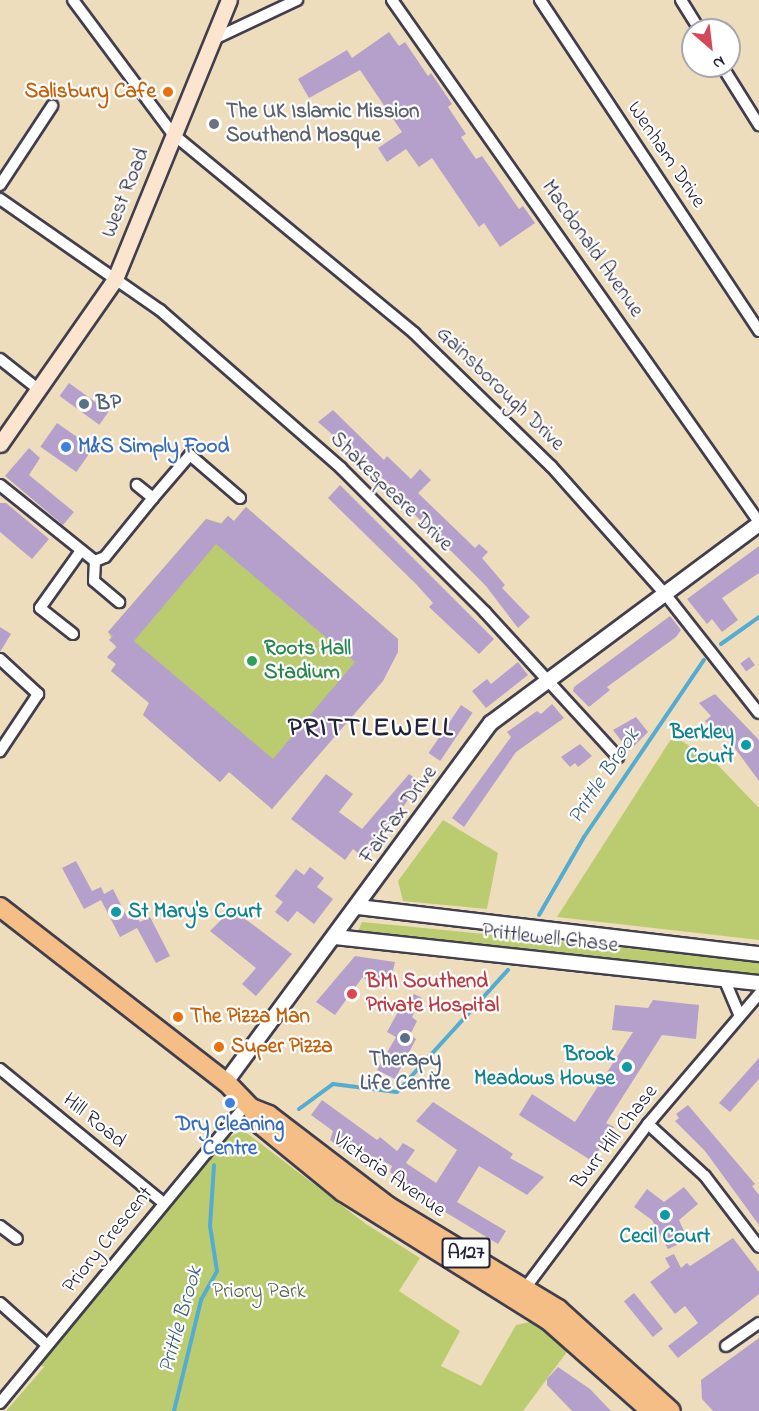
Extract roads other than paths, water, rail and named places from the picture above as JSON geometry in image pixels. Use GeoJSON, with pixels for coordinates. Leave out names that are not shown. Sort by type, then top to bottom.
{"type":"FeatureCollection","features":[{"type":"Feature","properties":{"kind":"highway","name":"Victoria Avenue"},"geometry":{"type":"LineString","coordinates":[[0,907],[226,1082],[249,1106],[261,1125],[343,1192],[549,1320],[651,1411]]}},
{"type":"Feature","properties":{"kind":"highway","name":"Victoria Avenue"},"geometry":{"type":"LineString","coordinates":[[249,1106],[269,1115],[388,1206],[526,1287],[591,1336],[671,1411]]}},
{"type":"Feature","properties":{"kind":"main road","name":"West Road"},"geometry":{"type":"LineString","coordinates":[[0,444],[114,279],[229,0]]}},
{"type":"Feature","properties":{"kind":"street","name":"Gainsborough Drive"},"geometry":{"type":"LineString","coordinates":[[73,0],[173,134],[414,333],[551,466],[666,595],[759,713]]}},
{"type":"Feature","properties":{"kind":"street"},"geometry":{"type":"LineString","coordinates":[[214,39],[297,0]]}},
{"type":"Feature","properties":{"kind":"street","name":"Macdonald Avenue"},"geometry":{"type":"LineString","coordinates":[[392,0],[759,523]]}},
{"type":"Feature","properties":{"kind":"street","name":"Wenham Drive"},"geometry":{"type":"LineString","coordinates":[[540,0],[759,331]]}},
{"type":"Feature","properties":{"kind":"street"},"geometry":{"type":"LineString","coordinates":[[681,0],[692,18]]}},
{"type":"Feature","properties":{"kind":"street"},"geometry":{"type":"LineString","coordinates":[[730,78],[759,125]]}},
{"type":"Feature","properties":{"kind":"street"},"geometry":{"type":"LineString","coordinates":[[0,185],[52,106]]}},
{"type":"Feature","properties":{"kind":"street","name":"Shakespeare Drive"},"geometry":{"type":"LineString","coordinates":[[0,200],[160,310],[341,468],[550,681],[618,757]]}},
{"type":"Feature","properties":{"kind":"street"},"geometry":{"type":"LineString","coordinates":[[0,359],[38,389]]}},
{"type":"Feature","properties":{"kind":"street"},"geometry":{"type":"LineString","coordinates":[[94,561],[105,557],[190,455],[240,498]]}},
{"type":"Feature","properties":{"kind":"street"},"geometry":{"type":"LineString","coordinates":[[137,485],[153,498]]}},
{"type":"Feature","properties":{"kind":"street"},"geometry":{"type":"LineString","coordinates":[[0,486],[94,561]]}},
{"type":"Feature","properties":{"kind":"street","name":"Fairfax Drive"},"geometry":{"type":"LineString","coordinates":[[226,1082],[358,907],[491,723],[666,595],[759,523]]}},
{"type":"Feature","properties":{"kind":"street"},"geometry":{"type":"LineString","coordinates":[[73,634],[40,608],[80,552]]}},
{"type":"Feature","properties":{"kind":"street"},"geometry":{"type":"LineString","coordinates":[[94,561],[94,581],[119,602]]}},
{"type":"Feature","properties":{"kind":"street"},"geometry":{"type":"LineString","coordinates":[[0,659],[38,694],[0,751]]}},
{"type":"Feature","properties":{"kind":"street"},"geometry":{"type":"LineString","coordinates":[[374,885],[377,902],[384,910]]}},
{"type":"Feature","properties":{"kind":"street","name":"Prittlewell Chase"},"geometry":{"type":"LineString","coordinates":[[358,907],[759,954]]}},
{"type":"Feature","properties":{"kind":"street","name":"Prittlewell Chase"},"geometry":{"type":"LineString","coordinates":[[335,937],[759,983]]}},
{"type":"Feature","properties":{"kind":"street"},"geometry":{"type":"LineString","coordinates":[[725,981],[739,1014]]}},
{"type":"Feature","properties":{"kind":"street","name":"Burr Hill Chase"},"geometry":{"type":"LineString","coordinates":[[526,1287],[648,1124],[739,1014],[759,994]]}},
{"type":"Feature","properties":{"kind":"street","name":"Hill Road"},"geometry":{"type":"LineString","coordinates":[[0,1069],[164,1203]]}},
{"type":"Feature","properties":{"kind":"street","name":"Priory Crescent"},"geometry":{"type":"LineString","coordinates":[[0,1403],[164,1203],[249,1106]]}},
{"type":"Feature","properties":{"kind":"street"},"geometry":{"type":"LineString","coordinates":[[648,1124],[705,1176],[759,1246]]}},
{"type":"Feature","properties":{"kind":"street"},"geometry":{"type":"LineString","coordinates":[[0,1226],[17,1239]]}},
{"type":"Feature","properties":{"kind":"street"},"geometry":{"type":"LineString","coordinates":[[0,1303],[47,1345]]}},
{"type":"Feature","properties":{"kind":"street"},"geometry":{"type":"LineString","coordinates":[[726,1346],[759,1323]]}},
{"type":"Feature","properties":{"kind":"waterway","name":"Prittle Brook"},"geometry":{"type":"LineString","coordinates":[[721,644],[759,617]]}},
{"type":"Feature","properties":{"kind":"waterway","name":"Prittle Brook"},"geometry":{"type":"LineString","coordinates":[[539,915],[584,837],[704,660]]}},
{"type":"Feature","properties":{"kind":"waterway","name":"Prittle Brook"},"geometry":{"type":"LineString","coordinates":[[299,1109],[333,1084],[397,1092],[508,970]]}},
{"type":"Feature","properties":{"kind":"waterway","name":"Prittle Brook"},"geometry":{"type":"LineString","coordinates":[[174,1411],[201,1300],[217,1271],[210,1226],[214,1165]]}},
{"type":"Feature","properties":{"kind":"place","name":"Salisbury Cafe"},"geometry":{"type":"Point","coordinates":[168,92]}},
{"type":"Feature","properties":{"kind":"place","name":"The UK Islamic Mission Southend Mosque"},"geometry":{"type":"Point","coordinates":[214,124]}},
{"type":"Feature","properties":{"kind":"place","name":"BP"},"geometry":{"type":"Point","coordinates":[84,404]}},
{"type":"Feature","properties":{"kind":"place","name":"M&S Simply Food"},"geometry":{"type":"Point","coordinates":[66,447]}},
{"type":"Feature","properties":{"kind":"place","name":"Roots Hall Stadium"},"geometry":{"type":"Point","coordinates":[252,661]}},
{"type":"Feature","properties":{"kind":"place","name":"Berkley Court"},"geometry":{"type":"Point","coordinates":[746,745]}},
{"type":"Feature","properties":{"kind":"place","name":"St Mary's Court"},"geometry":{"type":"Point","coordinates":[116,912]}},
{"type":"Feature","properties":{"kind":"place","name":"BMI Southend Private Hospital"},"geometry":{"type":"Point","coordinates":[352,994]}},
{"type":"Feature","properties":{"kind":"place","name":"The Pizza Man"},"geometry":{"type":"Point","coordinates":[178,1017]}},
{"type":"Feature","properties":{"kind":"place","name":"Therapy Life Centre"},"geometry":{"type":"Point","coordinates":[405,1038]}},
{"type":"Feature","properties":{"kind":"place","name":"Super Pizza"},"geometry":{"type":"Point","coordinates":[219,1047]}},
{"type":"Feature","properties":{"kind":"place","name":"Brook Meadows House"},"geometry":{"type":"Point","coordinates":[627,1067]}},
{"type":"Feature","properties":{"kind":"place","name":"Dry Cleaning Centre"},"geometry":{"type":"Point","coordinates":[230,1103]}},
{"type":"Feature","properties":{"kind":"place","name":"Cecil Court"},"geometry":{"type":"Point","coordinates":[665,1215]}},
{"type":"Feature","properties":{"kind":"district","name":"PRITTLEWELL"},"geometry":{"type":"Point","coordinates":[371,729]}},
{"type":"Feature","properties":{"kind":"park label","name":"Priory Park"},"geometry":{"type":"Point","coordinates":[259,1292]}}]}
